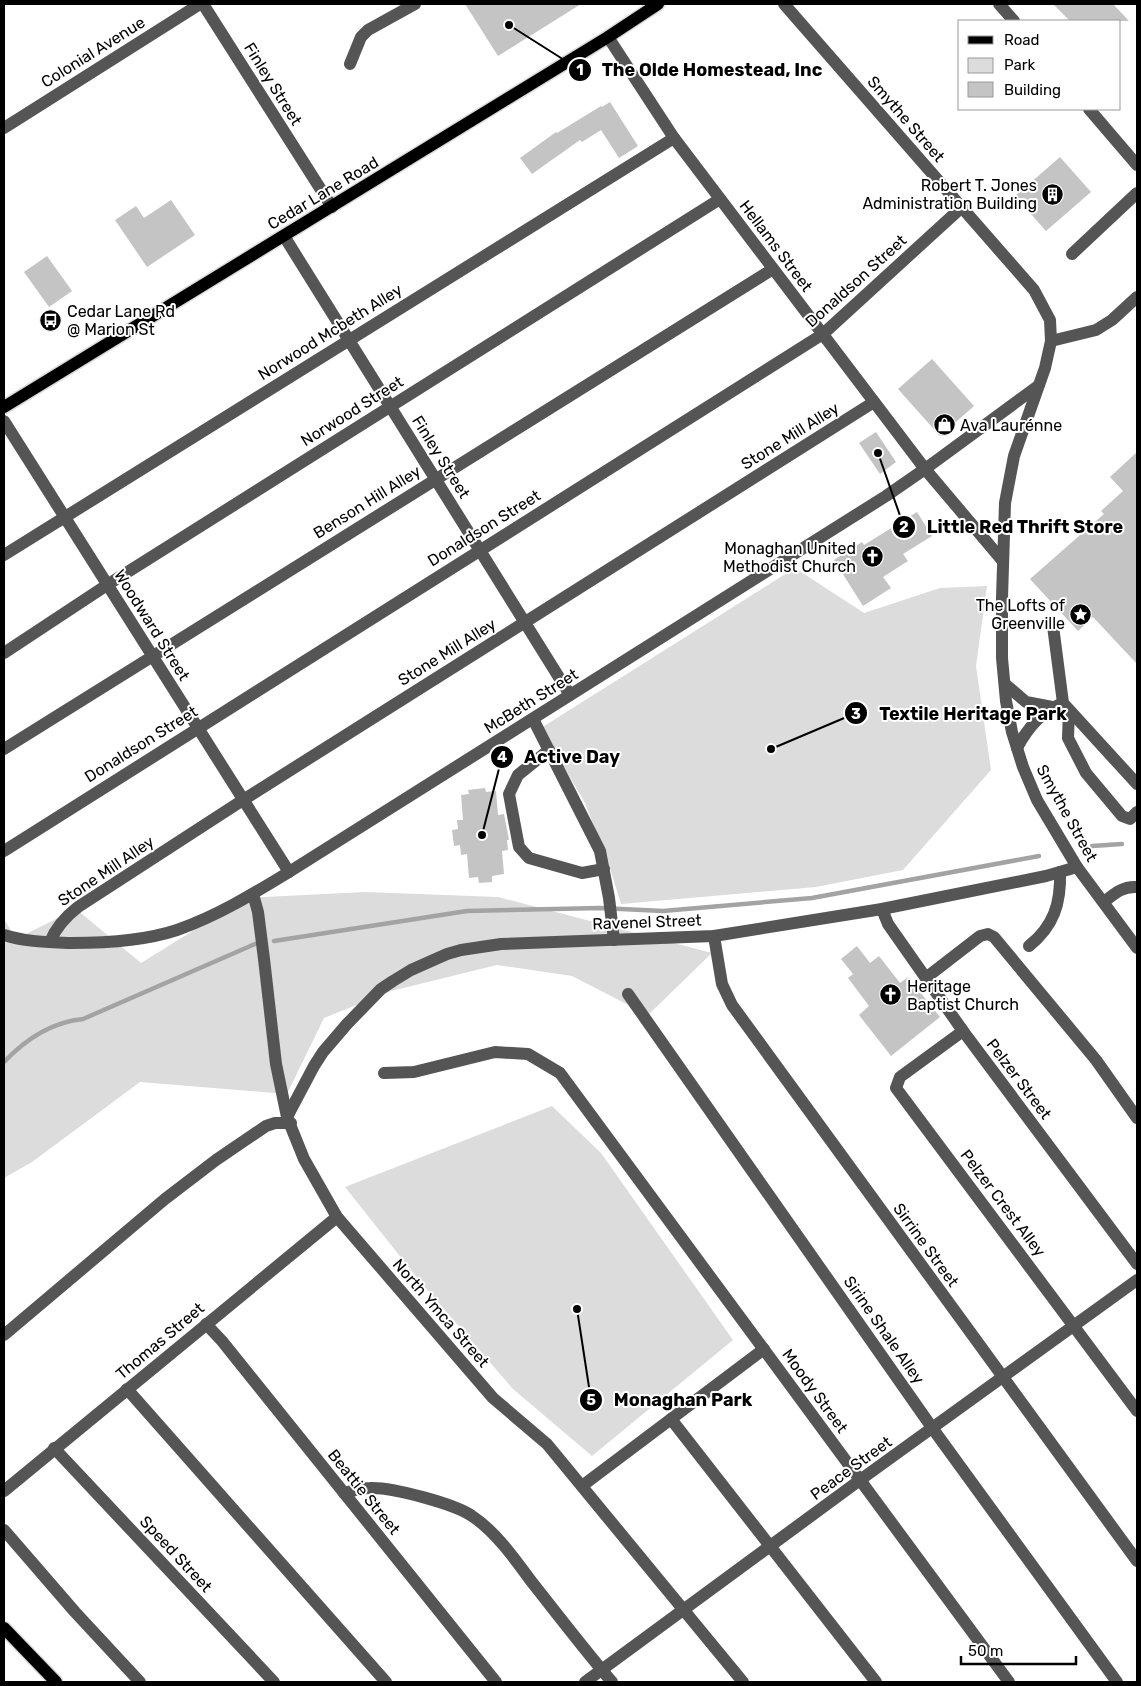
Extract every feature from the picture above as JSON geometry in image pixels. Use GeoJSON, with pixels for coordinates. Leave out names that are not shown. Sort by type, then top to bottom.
{"type":"FeatureCollection","features":[{"type":"Feature","properties":{"kind":"main road","name":"Cedar Lane Road"},"geometry":{"type":"LineString","coordinates":[[4,407],[608,38],[658,4]]}},
{"type":"Feature","properties":{"kind":"main road"},"geometry":{"type":"LineString","coordinates":[[4,1628],[56,1682]]}},
{"type":"Feature","properties":{"kind":"street","name":"Colonial Avenue"},"geometry":{"type":"LineString","coordinates":[[4,128],[201,4]]}},
{"type":"Feature","properties":{"kind":"street","name":"Finley Street"},"geometry":{"type":"LineString","coordinates":[[201,4],[332,207]]}},
{"type":"Feature","properties":{"kind":"street"},"geometry":{"type":"LineString","coordinates":[[350,64],[361,37],[368,30],[415,4]]}},
{"type":"Feature","properties":{"kind":"street","name":"Smythe Street"},"geometry":{"type":"LineString","coordinates":[[784,4],[1034,290],[1050,320],[1051,341],[1048,360],[1014,456],[1005,503],[1002,560],[1002,658],[1005,684],[1011,724],[1022,767],[1037,800],[1077,867],[1137,948]]}},
{"type":"Feature","properties":{"kind":"street"},"geometry":{"type":"LineString","coordinates":[[999,4],[1013,20]]}},
{"type":"Feature","properties":{"kind":"street","name":"Hellams Street"},"geometry":{"type":"LineString","coordinates":[[608,38],[674,138],[720,199],[925,470],[1002,560]]}},
{"type":"Feature","properties":{"kind":"street"},"geometry":{"type":"LineString","coordinates":[[1090,110],[1137,166]]}},
{"type":"Feature","properties":{"kind":"street","name":"Norwood Mcbeth Alley"},"geometry":{"type":"LineString","coordinates":[[4,555],[674,138]]}},
{"type":"Feature","properties":{"kind":"street"},"geometry":{"type":"LineString","coordinates":[[1072,254],[1137,193]]}},
{"type":"Feature","properties":{"kind":"street","name":"Norwood Street"},"geometry":{"type":"LineString","coordinates":[[4,653],[107,585],[720,199]]}},
{"type":"Feature","properties":{"kind":"street","name":"Donaldson Street"},"geometry":{"type":"LineString","coordinates":[[4,851],[823,334],[962,207]]}},
{"type":"Feature","properties":{"kind":"street","name":"Finley Street"},"geometry":{"type":"LineString","coordinates":[[284,236],[570,695]]}},
{"type":"Feature","properties":{"kind":"street","name":"Benson Hill Alley"},"geometry":{"type":"LineString","coordinates":[[4,749],[435,478],[773,269]]}},
{"type":"Feature","properties":{"kind":"street"},"geometry":{"type":"LineString","coordinates":[[1051,341],[1096,330],[1112,320],[1137,296]]}},
{"type":"Feature","properties":{"kind":"street","name":"McBeth Street"},"geometry":{"type":"LineString","coordinates":[[4,935],[20,940],[50,942],[90,943],[136,939],[176,930],[213,915],[254,894],[886,496],[925,470],[1038,386]]}},
{"type":"Feature","properties":{"kind":"street","name":"Stone Mill Alley"},"geometry":{"type":"LineString","coordinates":[[50,942],[55,930],[65,917],[78,907],[243,800],[874,402]]}},
{"type":"Feature","properties":{"kind":"street","name":"Woodward Street"},"geometry":{"type":"LineString","coordinates":[[4,421],[288,872]]}},
{"type":"Feature","properties":{"kind":"street"},"geometry":{"type":"LineString","coordinates":[[1053,626],[1061,707],[1068,738],[1086,774],[1122,816],[1130,819],[1137,812]]}},
{"type":"Feature","properties":{"kind":"street"},"geometry":{"type":"LineString","coordinates":[[1005,684],[1026,702],[1061,707],[1137,784]]}},
{"type":"Feature","properties":{"kind":"street"},"geometry":{"type":"LineString","coordinates":[[1017,748],[1031,727],[1061,707]]}},
{"type":"Feature","properties":{"kind":"street"},"geometry":{"type":"LineString","coordinates":[[533,719],[600,851],[609,898],[614,940]]}},
{"type":"Feature","properties":{"kind":"street"},"geometry":{"type":"LineString","coordinates":[[549,750],[518,775],[509,794],[519,846],[529,858],[582,873],[604,869]]}},
{"type":"Feature","properties":{"kind":"street","name":"Ravenel Street"},"geometry":{"type":"LineString","coordinates":[[289,1120],[314,1066],[346,1024],[381,990],[411,970],[447,954],[501,944],[714,936],[882,908],[1077,867]]}},
{"type":"Feature","properties":{"kind":"street"},"geometry":{"type":"LineString","coordinates":[[1029,946],[1041,937],[1057,908],[1061,893],[1060,872]]}},
{"type":"Feature","properties":{"kind":"street"},"geometry":{"type":"LineString","coordinates":[[1104,902],[1118,890],[1129,886],[1137,887]]}},
{"type":"Feature","properties":{"kind":"street","name":"North Ymca Street"},"geometry":{"type":"LineString","coordinates":[[254,894],[258,912],[276,1064],[289,1120],[304,1158],[337,1217],[493,1398],[547,1444],[744,1682]]}},
{"type":"Feature","properties":{"kind":"street","name":"Pelzer Street"},"geometry":{"type":"LineString","coordinates":[[882,908],[888,924],[963,1030],[1137,1264]]}},
{"type":"Feature","properties":{"kind":"street"},"geometry":{"type":"LineString","coordinates":[[927,977],[980,936],[988,934],[994,937],[1096,1060],[1137,1118]]}},
{"type":"Feature","properties":{"kind":"street","name":"Sirrine Street"},"geometry":{"type":"LineString","coordinates":[[714,936],[722,984],[732,1005],[1137,1561]]}},
{"type":"Feature","properties":{"kind":"street","name":"Sirine Shale Alley"},"geometry":{"type":"LineString","coordinates":[[628,994],[933,1429],[1116,1682]]}},
{"type":"Feature","properties":{"kind":"street","name":"Pelzer Crest Alley"},"geometry":{"type":"LineString","coordinates":[[963,1030],[900,1076],[896,1088],[1137,1411]]}},
{"type":"Feature","properties":{"kind":"street","name":"Moody Street"},"geometry":{"type":"LineString","coordinates":[[384,1073],[414,1072],[495,1052],[528,1054],[560,1073],[1009,1682]]}},
{"type":"Feature","properties":{"kind":"street"},"geometry":{"type":"LineString","coordinates":[[4,1335],[165,1199],[216,1160],[266,1126],[289,1120]]}},
{"type":"Feature","properties":{"kind":"street","name":"Thomas Street"},"geometry":{"type":"LineString","coordinates":[[4,1490],[337,1217]]}},
{"type":"Feature","properties":{"kind":"street","name":"Peace Street"},"geometry":{"type":"LineString","coordinates":[[585,1682],[1137,1280]]}},
{"type":"Feature","properties":{"kind":"street","name":"Beattie Street"},"geometry":{"type":"LineString","coordinates":[[206,1324],[222,1341],[496,1682]]}},
{"type":"Feature","properties":{"kind":"street"},"geometry":{"type":"LineString","coordinates":[[582,1486],[764,1349]]}},
{"type":"Feature","properties":{"kind":"street"},"geometry":{"type":"LineString","coordinates":[[127,1389],[386,1682]]}},
{"type":"Feature","properties":{"kind":"street"},"geometry":{"type":"LineString","coordinates":[[671,1419],[772,1546],[876,1682]]}},
{"type":"Feature","properties":{"kind":"street","name":"Speed Street"},"geometry":{"type":"LineString","coordinates":[[54,1448],[274,1682]]}},
{"type":"Feature","properties":{"kind":"street"},"geometry":{"type":"LineString","coordinates":[[344,1493],[370,1488],[390,1491],[422,1497],[470,1514],[482,1523],[506,1549],[612,1682]]}},
{"type":"Feature","properties":{"kind":"street"},"geometry":{"type":"LineString","coordinates":[[4,1530],[75,1612],[140,1682]]}},
{"type":"Feature","properties":{"kind":"green space"},"geometry":{"type":"Polygon","coordinates":[[[795,568],[864,613],[940,588],[987,586],[976,666],[991,770],[903,870],[816,887],[621,904],[609,865],[585,803],[541,728],[795,568]]]}},
{"type":"Feature","properties":{"kind":"green space"},"geometry":{"type":"Polygon","coordinates":[[[365,892],[498,897],[712,953],[648,1015],[572,976],[497,965],[391,991],[324,1018],[287,1094],[140,1082],[32,1162],[4,1178],[4,919],[16,939],[76,909],[141,963],[246,898],[365,892]]]}},
{"type":"Feature","properties":{"kind":"green space"},"geometry":{"type":"Polygon","coordinates":[[[552,1106],[601,1153],[733,1340],[592,1456],[513,1389],[418,1279],[345,1187],[552,1106]]]}},
{"type":"Feature","properties":{"kind":"building"},"geometry":{"type":"Polygon","coordinates":[[[465,4],[581,4],[498,56],[465,4]]]}},
{"type":"Feature","properties":{"kind":"building"},"geometry":{"type":"Polygon","coordinates":[[[1053,4],[1113,4],[1129,21],[1121,20],[1069,20],[1053,4]]]}},
{"type":"Feature","properties":{"kind":"building"},"geometry":{"type":"Polygon","coordinates":[[[610,102],[638,146],[619,158],[601,130],[582,142],[580,140],[532,174],[520,158],[556,132],[610,102]]]}},
{"type":"Feature","properties":{"kind":"building","name":"Robert T. Jones Administration Building"},"geometry":{"type":"Polygon","coordinates":[[[1060,157],[1091,192],[1046,231],[1015,196],[1060,157]]]}},
{"type":"Feature","properties":{"kind":"building"},"geometry":{"type":"Polygon","coordinates":[[[171,200],[195,235],[147,267],[115,220],[136,206],[144,218],[171,200]]]}},
{"type":"Feature","properties":{"kind":"building"},"geometry":{"type":"Polygon","coordinates":[[[47,256],[72,291],[49,307],[24,272],[47,256]]]}},
{"type":"Feature","properties":{"kind":"building"},"geometry":{"type":"Polygon","coordinates":[[[932,359],[974,406],[940,436],[898,389],[932,359]]]}},
{"type":"Feature","properties":{"kind":"building"},"geometry":{"type":"Polygon","coordinates":[[[876,432],[896,462],[880,474],[859,443],[876,432]]]}},
{"type":"Feature","properties":{"kind":"building"},"geometry":{"type":"Polygon","coordinates":[[[1137,452],[1137,664],[1093,617],[1078,631],[1030,579],[1104,514],[1101,511],[1123,491],[1110,477],[1137,452]]]}},
{"type":"Feature","properties":{"kind":"building","name":"Monaghan United Methodist Church"},"geometry":{"type":"Polygon","coordinates":[[[917,512],[932,536],[903,554],[908,561],[883,577],[891,588],[863,606],[834,560],[862,542],[864,545],[917,512]]]}},
{"type":"Feature","properties":{"kind":"building"},"geometry":{"type":"Polygon","coordinates":[[[485,788],[486,792],[496,791],[498,815],[504,814],[509,840],[507,840],[508,850],[502,851],[504,874],[492,876],[492,882],[479,883],[478,877],[469,878],[467,854],[461,855],[460,845],[454,846],[452,830],[458,829],[457,820],[463,820],[461,795],[469,794],[468,790],[485,788]]]}},
{"type":"Feature","properties":{"kind":"building","name":"Heritage Baptist Church"},"geometry":{"type":"Polygon","coordinates":[[[857,946],[870,963],[879,956],[900,983],[908,977],[940,1017],[891,1056],[859,1015],[869,1006],[848,978],[853,974],[841,959],[857,946]]]}},
{"type":"Feature","properties":{"kind":"waterway"},"geometry":{"type":"LineString","coordinates":[[1092,846],[1122,844]]}},
{"type":"Feature","properties":{"kind":"waterway"},"geometry":{"type":"LineString","coordinates":[[274,941],[467,911],[600,908],[663,911],[812,898],[1039,856]]}},
{"type":"Feature","properties":{"kind":"waterway"},"geometry":{"type":"LineString","coordinates":[[4,1062],[21,1046],[50,1028],[83,1019],[255,944]]}},
{"type":"Feature","properties":{"kind":"place","name":"The Olde Homestead, Inc"},"geometry":{"type":"Point","coordinates":[509,25]}},
{"type":"Feature","properties":{"kind":"place","name":"Robert T. Jones Administration Building"},"geometry":{"type":"Point","coordinates":[1053,194]}},
{"type":"Feature","properties":{"kind":"place","name":"Cedar Lane Rd @ Marion St"},"geometry":{"type":"Point","coordinates":[51,320]}},
{"type":"Feature","properties":{"kind":"place","name":"Ava Laurénne"},"geometry":{"type":"Point","coordinates":[944,425]}},
{"type":"Feature","properties":{"kind":"place","name":"Little Red Thrift Store"},"geometry":{"type":"Point","coordinates":[878,453]}},
{"type":"Feature","properties":{"kind":"place","name":"Monaghan United Methodist Church"},"geometry":{"type":"Point","coordinates":[872,557]}},
{"type":"Feature","properties":{"kind":"place","name":"The Lofts of Greenville"},"geometry":{"type":"Point","coordinates":[1081,614]}},
{"type":"Feature","properties":{"kind":"place","name":"Textile Heritage Park"},"geometry":{"type":"Point","coordinates":[771,749]}},
{"type":"Feature","properties":{"kind":"place","name":"Active Day"},"geometry":{"type":"Point","coordinates":[482,835]}},
{"type":"Feature","properties":{"kind":"place","name":"Heritage Baptist Church"},"geometry":{"type":"Point","coordinates":[891,995]}},
{"type":"Feature","properties":{"kind":"place","name":"Monaghan Park"},"geometry":{"type":"Point","coordinates":[577,1309]}}]}
